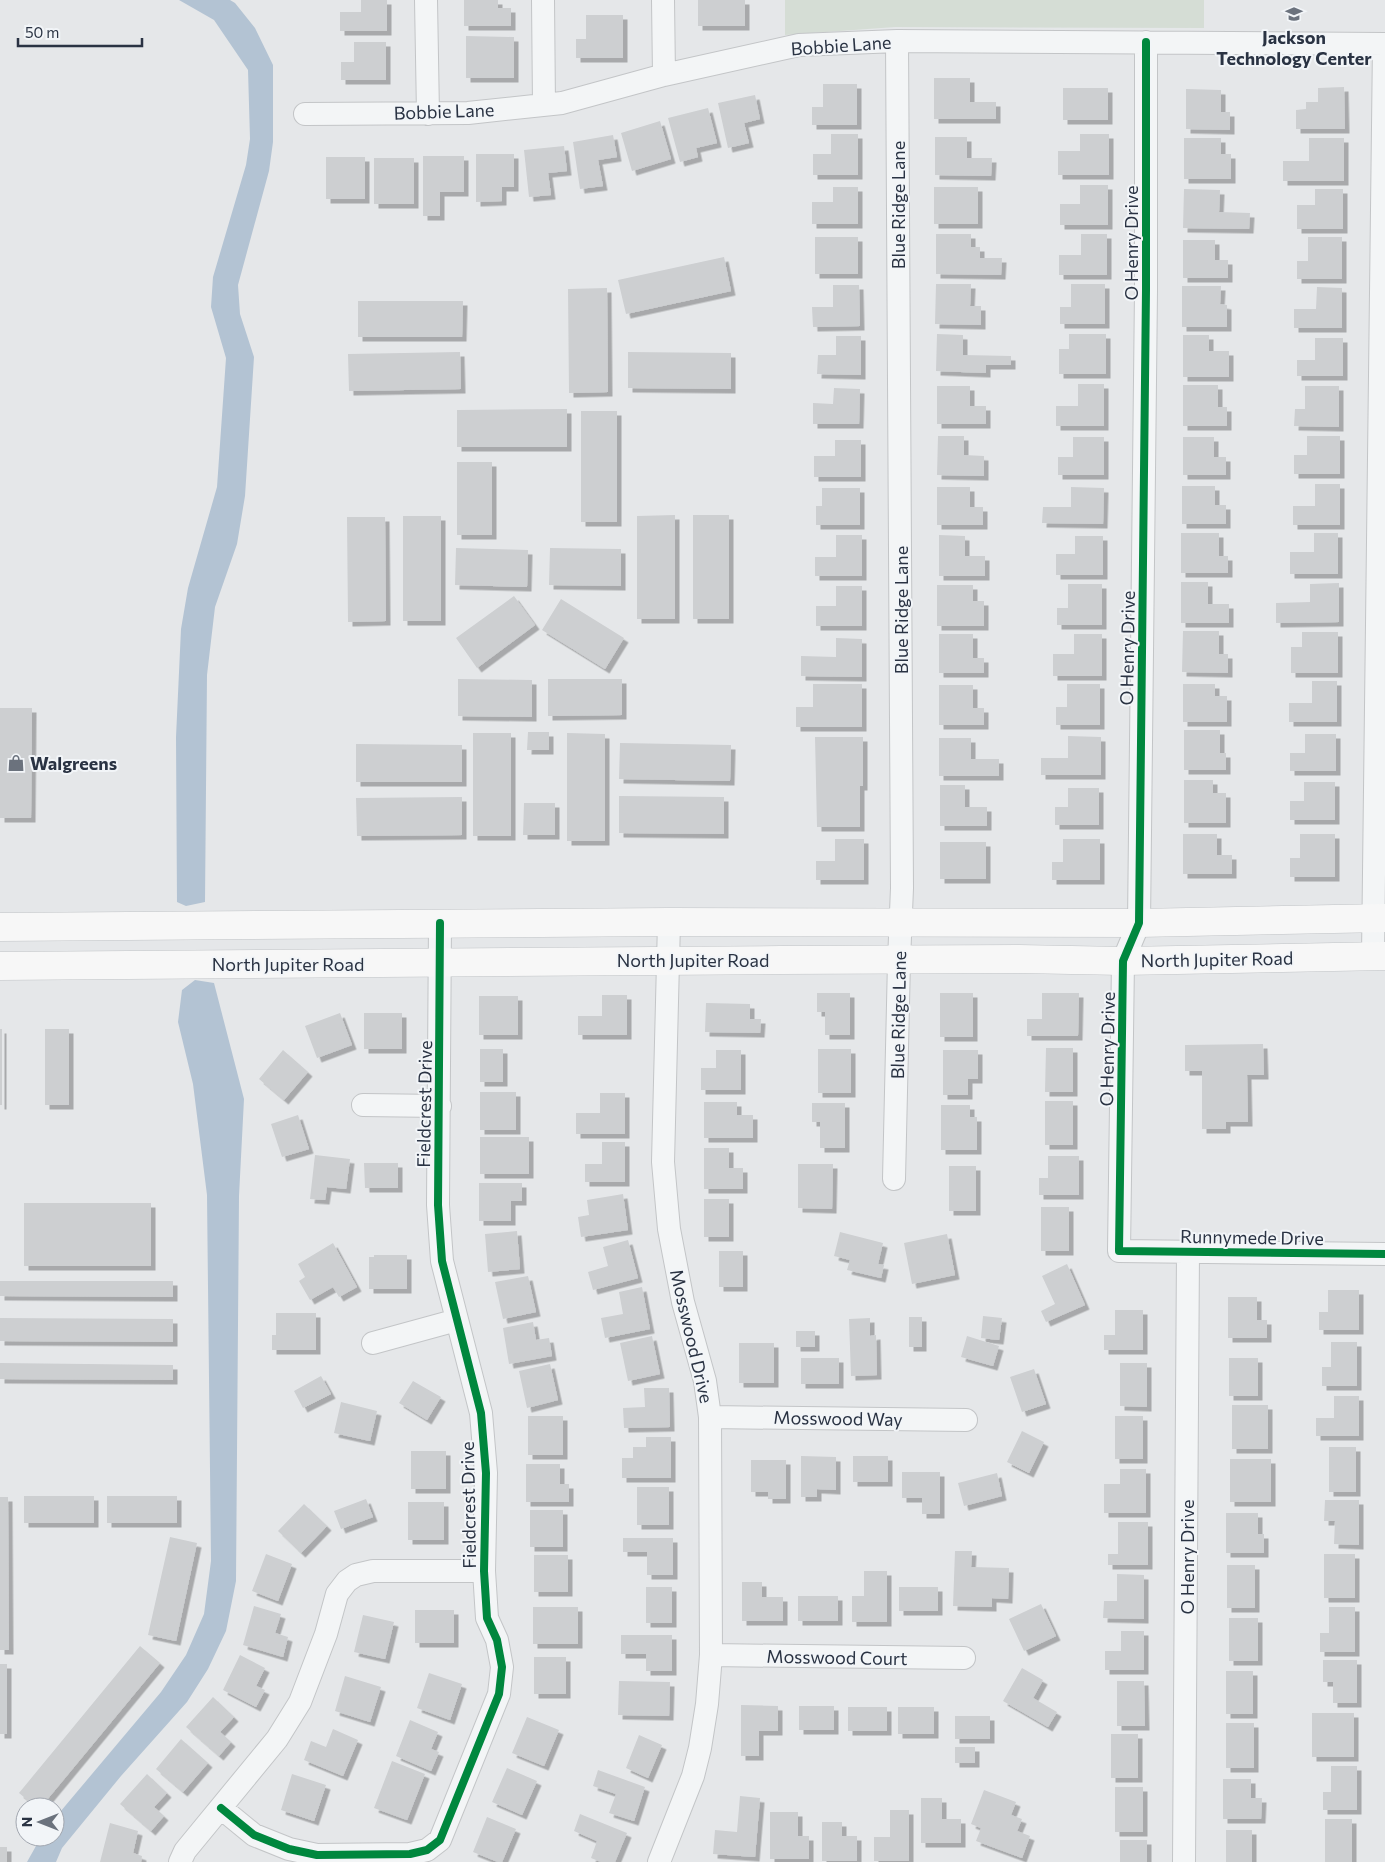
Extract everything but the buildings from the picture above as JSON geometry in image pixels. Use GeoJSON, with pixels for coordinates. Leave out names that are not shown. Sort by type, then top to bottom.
{"type":"FeatureCollection","features":[{"type":"Feature","properties":{"kind":"main road"},"geometry":{"type":"LineString","coordinates":[[0,927],[668,922],[901,924],[1139,923],[1379,918]]}},
{"type":"Feature","properties":{"kind":"main road"},"geometry":{"type":"LineString","coordinates":[[82,965],[90,926]]}},
{"type":"Feature","properties":{"kind":"main road","name":"North Jupiter Road"},"geometry":{"type":"LineString","coordinates":[[0,966],[668,960],[1019,959],[1122,961],[1379,956]]}},
{"type":"Feature","properties":{"kind":"street"},"geometry":{"type":"LineString","coordinates":[[426,0],[428,114]]}},
{"type":"Feature","properties":{"kind":"street"},"geometry":{"type":"LineString","coordinates":[[543,0],[544,105]]}},
{"type":"Feature","properties":{"kind":"street"},"geometry":{"type":"LineString","coordinates":[[663,0],[664,76]]}},
{"type":"Feature","properties":{"kind":"street","name":"Bobbie Lane"},"geometry":{"type":"LineString","coordinates":[[305,114],[468,113],[562,103],[664,76],[799,45],[897,41],[1385,44]]}},
{"type":"Feature","properties":{"kind":"street","name":"Blue Ridge Lane"},"geometry":{"type":"LineString","coordinates":[[894,1179],[902,879],[897,41]]}},
{"type":"Feature","properties":{"kind":"street","name":"O Henry Drive"},"geometry":{"type":"LineString","coordinates":[[1119,1251],[1122,961],[1139,923],[1146,300],[1146,42]]}},
{"type":"Feature","properties":{"kind":"street"},"geometry":{"type":"LineString","coordinates":[[1379,956],[1385,44]]}},
{"type":"Feature","properties":{"kind":"street","name":"Mosswood Drive"},"geometry":{"type":"LineString","coordinates":[[659,1862],[693,1776],[700,1748],[707,1704],[711,1655],[710,1417],[705,1381],[683,1302],[665,1200],[663,1162],[668,922]]}},
{"type":"Feature","properties":{"kind":"street","name":"Fieldcrest Drive"},"geometry":{"type":"LineString","coordinates":[[221,1808],[254,1835],[289,1849],[317,1855],[410,1854],[427,1850],[440,1840],[499,1694],[502,1667],[497,1640],[487,1618],[484,1572],[486,1473],[481,1413],[442,1261],[438,1205],[440,923]]}},
{"type":"Feature","properties":{"kind":"street"},"geometry":{"type":"LineString","coordinates":[[363,1105],[440,1106]]}},
{"type":"Feature","properties":{"kind":"street","name":"Runnymede Drive"},"geometry":{"type":"LineString","coordinates":[[1119,1251],[1385,1254]]}},
{"type":"Feature","properties":{"kind":"street","name":"O Henry Drive"},"geometry":{"type":"LineString","coordinates":[[1184,1862],[1188,1251]]}},
{"type":"Feature","properties":{"kind":"street"},"geometry":{"type":"LineString","coordinates":[[373,1343],[457,1320]]}},
{"type":"Feature","properties":{"kind":"street","name":"Mosswood Way"},"geometry":{"type":"LineString","coordinates":[[710,1417],[966,1420]]}},
{"type":"Feature","properties":{"kind":"street"},"geometry":{"type":"LineString","coordinates":[[180,1862],[185,1851],[277,1739],[300,1702],[326,1634],[337,1594],[346,1580],[356,1575],[373,1572],[484,1572]]}},
{"type":"Feature","properties":{"kind":"street","name":"Mosswood Court"},"geometry":{"type":"LineString","coordinates":[[711,1655],[964,1658]]}},
{"type":"Feature","properties":{"kind":"shaded area"},"geometry":{"type":"Polygon","coordinates":[[[785,0],[1204,0],[1204,28],[895,27],[785,35],[785,0]]]}},
{"type":"Feature","properties":{"kind":"water"},"geometry":{"type":"Polygon","coordinates":[[[179,0],[230,0],[235,3],[255,28],[273,65],[273,142],[269,171],[238,285],[240,314],[254,357],[245,496],[237,544],[215,607],[207,675],[205,902],[186,906],[177,902],[176,737],[181,629],[188,588],[217,487],[226,358],[211,307],[213,277],[246,165],[250,139],[248,70],[214,20],[179,0]]]}},
{"type":"Feature","properties":{"kind":"water"},"geometry":{"type":"Polygon","coordinates":[[[195,980],[214,983],[244,1099],[239,1196],[236,1581],[226,1631],[208,1669],[187,1702],[121,1776],[65,1844],[65,1806],[161,1692],[186,1655],[204,1614],[211,1561],[207,1195],[193,1084],[178,1022],[182,990],[195,980]]]}},
{"type":"Feature","properties":{"kind":"water"},"geometry":{"type":"Polygon","coordinates":[[[35,1847],[63,1847],[56,1862],[27,1862],[35,1847]]]}},
{"type":"Feature","properties":{"kind":"cycle path"},"geometry":{"type":"LineString","coordinates":[[1146,42],[1146,290],[1139,923],[1123,961],[1119,1251],[1385,1254]]}},
{"type":"Feature","properties":{"kind":"cycle path"},"geometry":{"type":"LineString","coordinates":[[221,1808],[254,1835],[289,1849],[317,1855],[410,1854],[427,1850],[440,1840],[499,1694],[502,1667],[497,1640],[487,1618],[484,1571],[486,1473],[481,1413],[442,1261],[438,1205],[440,923]]}},
{"type":"Feature","properties":{"kind":"place","name":"Jackson Technology Center"},"geometry":{"type":"Point","coordinates":[1294,14]}},
{"type":"Feature","properties":{"kind":"place","name":"Walgreens"},"geometry":{"type":"Point","coordinates":[16,763]}}]}
